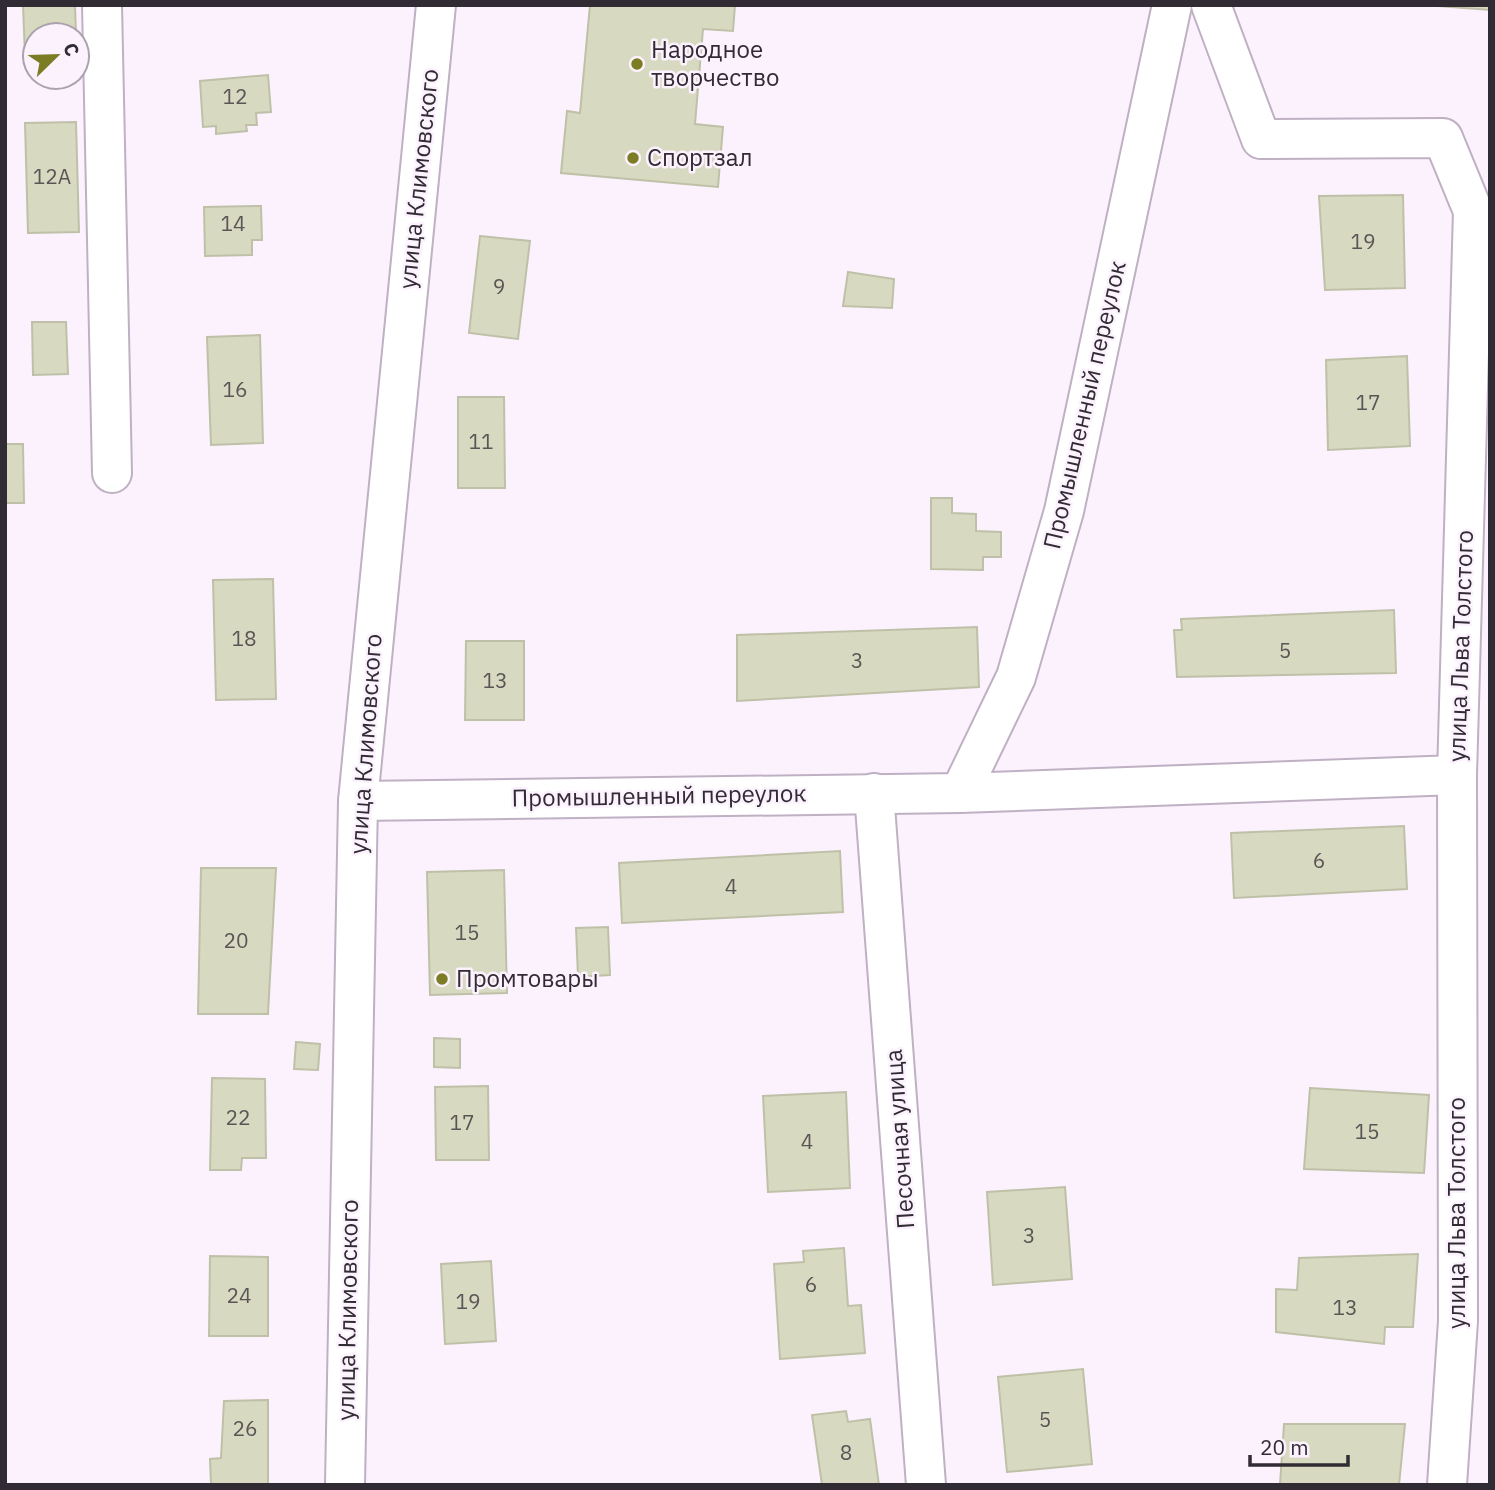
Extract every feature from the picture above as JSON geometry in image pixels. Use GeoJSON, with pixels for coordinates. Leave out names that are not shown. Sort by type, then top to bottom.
{"type":"FeatureCollection","features":[{"type":"Feature","properties":{"kind":"street"},"geometry":{"type":"LineString","coordinates":[[102,5],[112,473]]}},
{"type":"Feature","properties":{"kind":"street","name":"улица Климовского"},"geometry":{"type":"LineString","coordinates":[[345,1485],[358,800],[436,5]]}},
{"type":"Feature","properties":{"kind":"street","name":"Промышленный переулок"},"geometry":{"type":"LineString","coordinates":[[960,793],[1016,677],[1064,510],[1172,5]]}},
{"type":"Feature","properties":{"kind":"street","name":"улица Льва Толстого"},"geometry":{"type":"LineString","coordinates":[[1211,5],[1261,139],[1443,138],[1473,211],[1457,775],[1458,1321],[1447,1485]]}},
{"type":"Feature","properties":{"kind":"street","name":"Промышленный переулок"},"geometry":{"type":"LineString","coordinates":[[358,800],[960,793],[1457,775]]}},
{"type":"Feature","properties":{"kind":"street","name":"Песочная улица"},"geometry":{"type":"LineString","coordinates":[[874,793],[926,1485]]}},
{"type":"Feature","properties":{"kind":"building"},"geometry":{"type":"Polygon","coordinates":[[[23,5],[75,5],[76,21],[24,21],[23,5]]]}},
{"type":"Feature","properties":{"kind":"building"},"geometry":{"type":"Polygon","coordinates":[[[590,5],[735,5],[733,31],[703,29],[695,124],[723,127],[718,187],[561,173],[567,111],[580,113],[590,5]]]}},
{"type":"Feature","properties":{"kind":"building"},"geometry":{"type":"Polygon","coordinates":[[[1424,5],[1490,5],[1490,10],[1424,5]]]}},
{"type":"Feature","properties":{"kind":"building"},"geometry":{"type":"Polygon","coordinates":[[[268,75],[271,112],[256,113],[257,125],[246,125],[247,131],[216,134],[216,126],[203,127],[200,81],[268,75]]]}},
{"type":"Feature","properties":{"kind":"building"},"geometry":{"type":"Polygon","coordinates":[[[76,122],[79,232],[28,233],[25,123],[76,122]]]}},
{"type":"Feature","properties":{"kind":"building"},"geometry":{"type":"Polygon","coordinates":[[[1403,195],[1405,288],[1325,290],[1319,196],[1403,195]]]}},
{"type":"Feature","properties":{"kind":"building"},"geometry":{"type":"Polygon","coordinates":[[[261,206],[262,240],[252,240],[252,255],[205,256],[204,207],[261,206]]]}},
{"type":"Feature","properties":{"kind":"building"},"geometry":{"type":"Polygon","coordinates":[[[480,236],[530,241],[518,339],[469,333],[480,236]]]}},
{"type":"Feature","properties":{"kind":"building"},"geometry":{"type":"Polygon","coordinates":[[[848,272],[894,279],[892,308],[843,306],[848,272]]]}},
{"type":"Feature","properties":{"kind":"building"},"geometry":{"type":"Polygon","coordinates":[[[32,322],[66,322],[68,374],[33,375],[32,322]]]}},
{"type":"Feature","properties":{"kind":"building"},"geometry":{"type":"Polygon","coordinates":[[[260,335],[263,443],[211,445],[207,337],[260,335]]]}},
{"type":"Feature","properties":{"kind":"building"},"geometry":{"type":"Polygon","coordinates":[[[1407,356],[1410,446],[1328,450],[1326,360],[1407,356]]]}},
{"type":"Feature","properties":{"kind":"building"},"geometry":{"type":"Polygon","coordinates":[[[458,397],[504,397],[505,488],[458,488],[458,397]]]}},
{"type":"Feature","properties":{"kind":"building"},"geometry":{"type":"Polygon","coordinates":[[[5,444],[23,444],[24,503],[5,503],[5,444]]]}},
{"type":"Feature","properties":{"kind":"building"},"geometry":{"type":"Polygon","coordinates":[[[931,498],[952,498],[952,513],[976,514],[976,531],[1001,532],[1001,557],[983,557],[983,570],[931,569],[931,498]]]}},
{"type":"Feature","properties":{"kind":"building"},"geometry":{"type":"Polygon","coordinates":[[[273,579],[276,699],[216,700],[213,580],[273,579]]]}},
{"type":"Feature","properties":{"kind":"building"},"geometry":{"type":"Polygon","coordinates":[[[1394,610],[1396,673],[1177,677],[1174,630],[1182,630],[1181,619],[1394,610]]]}},
{"type":"Feature","properties":{"kind":"building"},"geometry":{"type":"Polygon","coordinates":[[[977,627],[979,687],[737,701],[737,635],[977,627]]]}},
{"type":"Feature","properties":{"kind":"building"},"geometry":{"type":"Polygon","coordinates":[[[466,641],[524,641],[524,720],[465,720],[466,641]]]}},
{"type":"Feature","properties":{"kind":"building"},"geometry":{"type":"Polygon","coordinates":[[[1404,826],[1407,889],[1234,898],[1231,833],[1404,826]]]}},
{"type":"Feature","properties":{"kind":"building"},"geometry":{"type":"Polygon","coordinates":[[[840,851],[843,912],[622,923],[619,863],[840,851]]]}},
{"type":"Feature","properties":{"kind":"building"},"geometry":{"type":"Polygon","coordinates":[[[201,868],[276,868],[268,1014],[198,1014],[201,868]]]}},
{"type":"Feature","properties":{"kind":"building"},"geometry":{"type":"Polygon","coordinates":[[[504,870],[507,993],[430,995],[427,872],[504,870]]]}},
{"type":"Feature","properties":{"kind":"building"},"geometry":{"type":"Polygon","coordinates":[[[608,927],[610,975],[578,977],[576,928],[608,927]]]}},
{"type":"Feature","properties":{"kind":"building"},"geometry":{"type":"Polygon","coordinates":[[[434,1038],[460,1039],[460,1068],[434,1067],[434,1038]]]}},
{"type":"Feature","properties":{"kind":"building"},"geometry":{"type":"Polygon","coordinates":[[[296,1042],[320,1044],[318,1070],[294,1069],[296,1042]]]}},
{"type":"Feature","properties":{"kind":"building"},"geometry":{"type":"Polygon","coordinates":[[[212,1078],[265,1079],[266,1158],[242,1158],[241,1170],[210,1170],[212,1078]]]}},
{"type":"Feature","properties":{"kind":"building"},"geometry":{"type":"Polygon","coordinates":[[[488,1086],[489,1160],[436,1160],[435,1087],[488,1086]]]}},
{"type":"Feature","properties":{"kind":"building"},"geometry":{"type":"Polygon","coordinates":[[[1310,1088],[1429,1095],[1424,1173],[1304,1169],[1310,1088]]]}},
{"type":"Feature","properties":{"kind":"building"},"geometry":{"type":"Polygon","coordinates":[[[846,1092],[850,1188],[768,1192],[763,1096],[846,1092]]]}},
{"type":"Feature","properties":{"kind":"building"},"geometry":{"type":"Polygon","coordinates":[[[1065,1187],[1072,1279],[993,1285],[987,1192],[1065,1187]]]}},
{"type":"Feature","properties":{"kind":"building"},"geometry":{"type":"Polygon","coordinates":[[[844,1248],[848,1306],[861,1305],[865,1353],[780,1359],[774,1264],[804,1262],[803,1251],[844,1248]]]}},
{"type":"Feature","properties":{"kind":"building"},"geometry":{"type":"Polygon","coordinates":[[[1418,1254],[1413,1327],[1385,1327],[1384,1344],[1276,1332],[1276,1289],[1297,1290],[1299,1258],[1418,1254]]]}},
{"type":"Feature","properties":{"kind":"building"},"geometry":{"type":"Polygon","coordinates":[[[210,1256],[268,1257],[268,1336],[209,1336],[210,1256]]]}},
{"type":"Feature","properties":{"kind":"building"},"geometry":{"type":"Polygon","coordinates":[[[491,1261],[496,1341],[445,1344],[441,1264],[491,1261]]]}},
{"type":"Feature","properties":{"kind":"building"},"geometry":{"type":"Polygon","coordinates":[[[1083,1369],[1092,1464],[1007,1472],[998,1377],[1083,1369]]]}},
{"type":"Feature","properties":{"kind":"building"},"geometry":{"type":"Polygon","coordinates":[[[268,1400],[268,1485],[211,1485],[210,1459],[221,1458],[224,1401],[268,1400]]]}},
{"type":"Feature","properties":{"kind":"building"},"geometry":{"type":"Polygon","coordinates":[[[846,1411],[848,1422],[870,1419],[879,1485],[822,1485],[812,1415],[846,1411]]]}},
{"type":"Feature","properties":{"kind":"building"},"geometry":{"type":"Polygon","coordinates":[[[1284,1424],[1405,1424],[1399,1485],[1280,1485],[1284,1424]]]}},
{"type":"Feature","properties":{"kind":"place","name":"Народное творчество"},"geometry":{"type":"Point","coordinates":[637,64]}},
{"type":"Feature","properties":{"kind":"place","name":"Спортзал"},"geometry":{"type":"Point","coordinates":[633,158]}},
{"type":"Feature","properties":{"kind":"place","name":"Промтовары"},"geometry":{"type":"Point","coordinates":[442,979]}}]}
